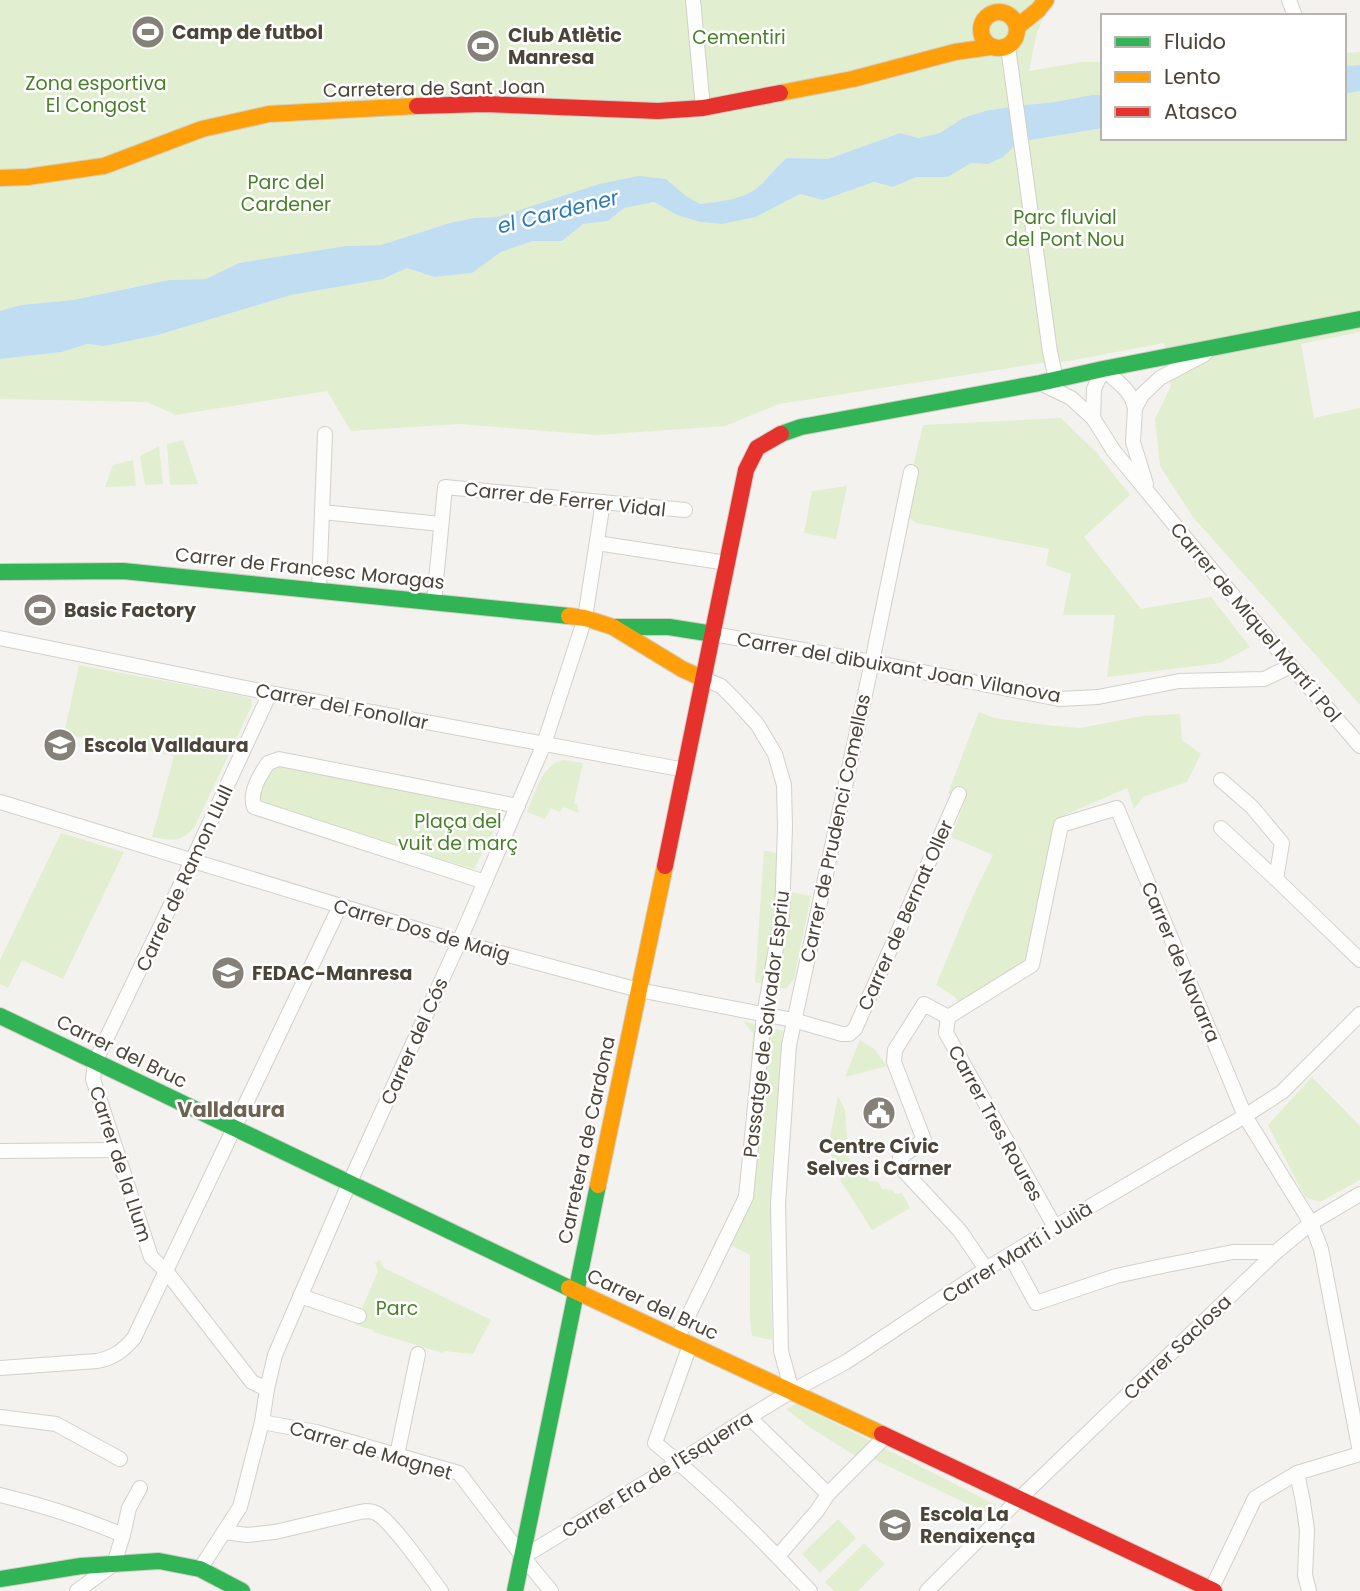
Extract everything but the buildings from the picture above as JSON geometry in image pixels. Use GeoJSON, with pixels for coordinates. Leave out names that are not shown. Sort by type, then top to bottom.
{"type":"FeatureCollection","features":[{"type":"Feature","properties":{"kind":"street"},"geometry":{"type":"LineString","coordinates":[[692,0],[703,108]]}},
{"type":"Feature","properties":{"kind":"street"},"geometry":{"type":"LineString","coordinates":[[1006,13],[1037,0]]}},
{"type":"Feature","properties":{"kind":"street"},"geometry":{"type":"LineString","coordinates":[[1017,27],[1046,0]]}},
{"type":"Feature","properties":{"kind":"street"},"geometry":{"type":"LineString","coordinates":[[955,52],[991,14],[1006,13],[1013,18],[1017,27],[1016,38],[1008,47],[990,47],[982,37],[981,26]]}},
{"type":"Feature","properties":{"kind":"street","name":"Carretera de Sant Joan"},"geometry":{"type":"LineString","coordinates":[[0,178],[27,177],[104,166],[202,128],[269,114],[484,104],[648,111],[703,108],[853,79],[955,52],[990,47]]}},
{"type":"Feature","properties":{"kind":"street"},"geometry":{"type":"LineString","coordinates":[[1008,47],[1050,352],[1048,381],[1360,319]]}},
{"type":"Feature","properties":{"kind":"street"},"geometry":{"type":"LineString","coordinates":[[1135,408],[1142,395],[1160,378],[1223,345]]}},
{"type":"Feature","properties":{"kind":"street"},"geometry":{"type":"LineString","coordinates":[[1103,369],[1123,386],[1135,408]]}},
{"type":"Feature","properties":{"kind":"street"},"geometry":{"type":"LineString","coordinates":[[1093,418],[1094,389],[1103,369]]}},
{"type":"Feature","properties":{"kind":"street","name":"Carrer de Miquel Martí i Pol"},"geometry":{"type":"LineString","coordinates":[[1048,381],[1093,418],[1113,450],[1152,498],[1360,746]]}},
{"type":"Feature","properties":{"kind":"street","name":"Carretera de Cardona"},"geometry":{"type":"LineString","coordinates":[[515,1591],[746,470],[757,447],[778,435],[802,427],[1048,381]]}},
{"type":"Feature","properties":{"kind":"street","name":"Carrer de Miquel Martí i Pol"},"geometry":{"type":"LineString","coordinates":[[1135,408],[1133,442],[1152,498]]}},
{"type":"Feature","properties":{"kind":"street"},"geometry":{"type":"LineString","coordinates":[[318,590],[325,434]]}},
{"type":"Feature","properties":{"kind":"street","name":"Carrer de Prudenci Comellas"},"geometry":{"type":"LineString","coordinates":[[792,1391],[781,1351],[778,1204],[786,1078],[793,1020],[911,472]]}},
{"type":"Feature","properties":{"kind":"street","name":"Carrer de Ferrer Vidal"},"geometry":{"type":"LineString","coordinates":[[442,524],[445,487],[685,510]]}},
{"type":"Feature","properties":{"kind":"street","name":"Carrer del Cós"},"geometry":{"type":"LineString","coordinates":[[200,1569],[240,1507],[262,1422],[275,1355],[544,744],[585,618],[603,502]]}},
{"type":"Feature","properties":{"kind":"street"},"geometry":{"type":"LineString","coordinates":[[322,512],[442,524],[434,602]]}},
{"type":"Feature","properties":{"kind":"street"},"geometry":{"type":"LineString","coordinates":[[597,543],[727,563]]}},
{"type":"Feature","properties":{"kind":"street","name":"Carrer de Francesc Moragas"},"geometry":{"type":"LineString","coordinates":[[0,572],[123,571],[585,618],[613,627],[682,670],[704,679]]}},
{"type":"Feature","properties":{"kind":"street","name":"Carrer de Francesc Moragas"},"geometry":{"type":"LineString","coordinates":[[613,627],[669,628],[713,634]]}},
{"type":"Feature","properties":{"kind":"street","name":"Carrer del dibuixant Joan Vilanova"},"geometry":{"type":"LineString","coordinates":[[713,634],[1059,699],[1097,696],[1179,681],[1264,679],[1291,666]]}},
{"type":"Feature","properties":{"kind":"street","name":"Carrer del Fonollar"},"geometry":{"type":"LineString","coordinates":[[0,638],[270,693],[685,770]]}},
{"type":"Feature","properties":{"kind":"street","name":"Passatge de Salvador Espriu"},"geometry":{"type":"LineString","coordinates":[[683,1342],[746,1197],[764,1014],[782,915],[785,827],[784,785],[775,754],[757,724],[736,701],[721,686],[704,679]]}},
{"type":"Feature","properties":{"kind":"street","name":"Carrer de Ramon Llull"},"geometry":{"type":"LineString","coordinates":[[95,1062],[270,693]]}},
{"type":"Feature","properties":{"kind":"street"},"geometry":{"type":"LineString","coordinates":[[485,882],[254,807],[253,793],[260,774],[268,763],[279,759],[517,806]]}},
{"type":"Feature","properties":{"kind":"street"},"geometry":{"type":"LineString","coordinates":[[1221,780],[1252,807],[1282,844],[1276,878]]}},
{"type":"Feature","properties":{"kind":"street","name":"Carrer de Bernat Oller"},"geometry":{"type":"LineString","coordinates":[[849,1034],[855,1029],[959,794]]}},
{"type":"Feature","properties":{"kind":"street","name":"Carrer Dos de Maig"},"geometry":{"type":"LineString","coordinates":[[0,802],[459,942],[639,990],[793,1020],[849,1034]]}},
{"type":"Feature","properties":{"kind":"street","name":"Carrer de Navarra"},"geometry":{"type":"LineString","coordinates":[[948,1017],[1032,965],[1061,825],[1117,808],[1245,1116],[1311,1223],[1321,1249],[1360,1453]]}},
{"type":"Feature","properties":{"kind":"street"},"geometry":{"type":"LineString","coordinates":[[1221,828],[1360,960]]}},
{"type":"Feature","properties":{"kind":"street"},"geometry":{"type":"LineString","coordinates":[[0,1367],[108,1359],[125,1348],[134,1338],[340,906]]}},
{"type":"Feature","properties":{"kind":"street"},"geometry":{"type":"LineString","coordinates":[[948,1017],[924,1004],[895,1050],[894,1062],[924,1140],[900,1158],[904,1171],[960,1231],[986,1269]]}},
{"type":"Feature","properties":{"kind":"street","name":"Carrer Martí i Julià"},"geometry":{"type":"LineString","coordinates":[[792,1391],[846,1362],[986,1269],[1282,1092],[1360,1014]]}},
{"type":"Feature","properties":{"kind":"street","name":"Carrer del Bruc"},"geometry":{"type":"LineString","coordinates":[[0,1016],[683,1342],[1212,1590]]}},
{"type":"Feature","properties":{"kind":"street","name":"Carrer Tres Roures"},"geometry":{"type":"LineString","coordinates":[[948,1017],[946,1033],[1055,1227]]}},
{"type":"Feature","properties":{"kind":"street","name":"Carrer de la Llum"},"geometry":{"type":"LineString","coordinates":[[95,1062],[93,1079],[151,1257],[166,1271],[251,1381],[267,1389]]}},
{"type":"Feature","properties":{"kind":"street"},"geometry":{"type":"LineString","coordinates":[[0,1151],[116,1150]]}},
{"type":"Feature","properties":{"kind":"street","name":"Carrer Saclosa"},"geometry":{"type":"LineString","coordinates":[[1019,1499],[1276,1252],[1311,1223],[1360,1194]]}},
{"type":"Feature","properties":{"kind":"street"},"geometry":{"type":"LineString","coordinates":[[1010,1255],[1036,1303],[1116,1276],[1167,1265],[1233,1252],[1276,1252]]}},
{"type":"Feature","properties":{"kind":"street"},"geometry":{"type":"LineString","coordinates":[[300,1296],[359,1316]]}},
{"type":"Feature","properties":{"kind":"street"},"geometry":{"type":"LineString","coordinates":[[683,1342],[655,1443],[679,1462],[778,1556],[810,1591]]}},
{"type":"Feature","properties":{"kind":"street"},"geometry":{"type":"LineString","coordinates":[[397,1455],[418,1354]]}},
{"type":"Feature","properties":{"kind":"street","name":"Carrer Era de l'Esquerra"},"geometry":{"type":"LineString","coordinates":[[523,1557],[792,1391]]}},
{"type":"Feature","properties":{"kind":"street"},"geometry":{"type":"LineString","coordinates":[[0,1417],[56,1424],[120,1459]]}},
{"type":"Feature","properties":{"kind":"street"},"geometry":{"type":"LineString","coordinates":[[749,1417],[828,1494]]}},
{"type":"Feature","properties":{"kind":"street","name":"Carrer de Magnet"},"geometry":{"type":"LineString","coordinates":[[262,1422],[316,1432],[459,1472],[551,1591]]}},
{"type":"Feature","properties":{"kind":"street"},"geometry":{"type":"LineString","coordinates":[[778,1556],[817,1511],[828,1494],[886,1436]]}},
{"type":"Feature","properties":{"kind":"street"},"geometry":{"type":"LineString","coordinates":[[1212,1590],[1255,1498],[1297,1473],[1360,1453]]}},
{"type":"Feature","properties":{"kind":"street"},"geometry":{"type":"LineString","coordinates":[[1297,1473],[1307,1530],[1305,1574],[1309,1591]]}},
{"type":"Feature","properties":{"kind":"street"},"geometry":{"type":"LineString","coordinates":[[78,1591],[114,1564],[129,1508],[140,1488]]}},
{"type":"Feature","properties":{"kind":"street"},"geometry":{"type":"LineString","coordinates":[[0,1496],[93,1522],[123,1535]]}},
{"type":"Feature","properties":{"kind":"street"},"geometry":{"type":"LineString","coordinates":[[927,1591],[1019,1499]]}},
{"type":"Feature","properties":{"kind":"street"},"geometry":{"type":"LineString","coordinates":[[224,1532],[247,1535],[275,1532],[367,1510],[375,1512],[390,1526],[441,1591]]}},
{"type":"Feature","properties":{"kind":"street"},"geometry":{"type":"LineString","coordinates":[[0,1578],[81,1566],[159,1561],[200,1569],[238,1590]]}},
{"type":"Feature","properties":{"kind":"green space"},"geometry":{"type":"Polygon","coordinates":[[[0,0],[1037,0],[1044,17],[1037,32],[1029,71],[1081,62],[1101,62],[1101,95],[985,111],[963,118],[940,133],[919,138],[900,133],[828,159],[787,158],[753,191],[724,201],[700,204],[666,179],[599,184],[498,217],[450,223],[381,245],[346,246],[240,263],[206,279],[169,280],[73,300],[21,305],[0,311],[0,0]]]}},
{"type":"Feature","properties":{"kind":"green space"},"geometry":{"type":"Polygon","coordinates":[[[1360,52],[1360,65],[1346,66],[1346,53],[1360,52]]]}},
{"type":"Feature","properties":{"kind":"green space","name":"Parc fluvial del Pont Nou"},"geometry":{"type":"Polygon","coordinates":[[[1360,91],[1360,332],[1301,344],[1314,418],[1360,408],[1360,705],[1193,517],[1160,466],[1155,419],[1171,386],[1164,343],[1069,361],[779,404],[725,426],[597,435],[459,424],[351,431],[327,391],[176,415],[147,402],[0,399],[0,359],[62,352],[87,344],[104,346],[158,335],[291,295],[383,279],[407,268],[434,277],[472,273],[501,252],[533,241],[562,241],[583,224],[608,221],[624,208],[654,202],[677,215],[700,222],[722,224],[756,217],[800,194],[823,200],[874,182],[893,187],[916,177],[948,177],[971,163],[988,164],[1019,142],[1101,128],[1101,140],[1346,140],[1346,94],[1360,91]]]}},
{"type":"Feature","properties":{"kind":"green space"},"geometry":{"type":"Polygon","coordinates":[[[1061,418],[1096,452],[1130,495],[1084,537],[1141,609],[1211,597],[1250,647],[1220,663],[1107,677],[1115,615],[1063,615],[1071,574],[1046,565],[1049,549],[916,523],[902,512],[923,425],[1061,418]]]}},
{"type":"Feature","properties":{"kind":"green space"},"geometry":{"type":"Polygon","coordinates":[[[183,440],[198,484],[170,485],[167,444],[183,440]]]}},
{"type":"Feature","properties":{"kind":"green space"},"geometry":{"type":"Polygon","coordinates":[[[159,446],[163,484],[145,485],[140,456],[159,446]]]}},
{"type":"Feature","properties":{"kind":"green space"},"geometry":{"type":"Polygon","coordinates":[[[133,460],[136,486],[105,487],[113,465],[133,460]]]}},
{"type":"Feature","properties":{"kind":"green space"},"geometry":{"type":"Polygon","coordinates":[[[847,486],[836,539],[804,533],[812,491],[847,486]]]}},
{"type":"Feature","properties":{"kind":"green space"},"geometry":{"type":"Polygon","coordinates":[[[79,665],[251,699],[252,705],[194,828],[184,837],[170,840],[152,837],[174,756],[64,734],[79,665]]]}},
{"type":"Feature","properties":{"kind":"green space"},"geometry":{"type":"Polygon","coordinates":[[[979,712],[994,718],[1080,728],[1143,716],[1180,714],[1182,740],[1201,754],[1187,782],[1143,797],[1134,809],[1127,788],[1058,818],[1044,874],[1028,960],[959,1003],[955,997],[936,985],[993,855],[951,837],[965,801],[948,793],[979,712]]]}},
{"type":"Feature","properties":{"kind":"green space"},"geometry":{"type":"Polygon","coordinates":[[[564,760],[583,763],[574,803],[577,804],[579,813],[563,807],[560,812],[551,808],[545,819],[527,812],[545,773],[556,762],[564,760]]]}},
{"type":"Feature","properties":{"kind":"green space","name":"Plaça del vuit de març"},"geometry":{"type":"Polygon","coordinates":[[[283,766],[505,809],[474,869],[269,808],[258,795],[270,767],[283,766]]]}},
{"type":"Feature","properties":{"kind":"green space"},"geometry":{"type":"Polygon","coordinates":[[[61,833],[124,852],[63,979],[22,960],[8,988],[0,984],[0,960],[61,833]]]}},
{"type":"Feature","properties":{"kind":"green space"},"geometry":{"type":"Polygon","coordinates":[[[764,850],[775,853],[793,852],[790,892],[811,896],[794,979],[786,989],[755,982],[764,850]]]}},
{"type":"Feature","properties":{"kind":"green space"},"geometry":{"type":"Polygon","coordinates":[[[743,1021],[783,1031],[772,1168],[772,1340],[752,1336],[750,1255],[719,1239],[741,1194],[743,1181],[753,1034],[743,1021]]]}},
{"type":"Feature","properties":{"kind":"green space"},"geometry":{"type":"Polygon","coordinates":[[[860,1040],[874,1049],[887,1066],[845,1077],[860,1040]]]}},
{"type":"Feature","properties":{"kind":"green space"},"geometry":{"type":"Polygon","coordinates":[[[1312,1077],[1360,1126],[1360,1180],[1320,1202],[1305,1197],[1268,1125],[1312,1077]]]}},
{"type":"Feature","properties":{"kind":"green space"},"geometry":{"type":"Polygon","coordinates":[[[838,1096],[845,1110],[849,1161],[865,1174],[869,1181],[878,1182],[882,1189],[892,1190],[895,1194],[902,1193],[910,1208],[872,1230],[842,1183],[828,1146],[838,1096]]]}},
{"type":"Feature","properties":{"kind":"green space","name":"Parc"},"geometry":{"type":"Polygon","coordinates":[[[380,1260],[384,1268],[491,1320],[473,1354],[443,1353],[355,1325],[378,1271],[375,1263],[380,1260]]]}},
{"type":"Feature","properties":{"kind":"green space"},"geometry":{"type":"Polygon","coordinates":[[[797,1404],[871,1441],[857,1457],[786,1409],[797,1404]]]}},
{"type":"Feature","properties":{"kind":"green space"},"geometry":{"type":"Polygon","coordinates":[[[882,1447],[996,1505],[989,1514],[871,1458],[882,1447]]]}},
{"type":"Feature","properties":{"kind":"green space"},"geometry":{"type":"Polygon","coordinates":[[[838,1519],[856,1538],[820,1573],[802,1554],[838,1519]]]}},
{"type":"Feature","properties":{"kind":"green space"},"geometry":{"type":"Polygon","coordinates":[[[864,1543],[885,1564],[858,1591],[834,1591],[825,1582],[864,1543]]]}},
{"type":"Feature","properties":{"kind":"water"},"geometry":{"type":"Polygon","coordinates":[[[1360,65],[1360,91],[1346,94],[1346,66],[1360,65]]]}},
{"type":"Feature","properties":{"kind":"water","name":"el Cardener"},"geometry":{"type":"Polygon","coordinates":[[[1101,95],[1101,128],[1019,142],[1003,157],[988,164],[971,163],[948,177],[916,177],[893,187],[874,182],[823,200],[800,194],[756,217],[722,224],[700,222],[677,215],[654,202],[624,208],[608,221],[583,224],[562,241],[533,241],[501,252],[472,273],[434,277],[407,268],[383,279],[291,295],[158,335],[104,346],[87,344],[62,352],[0,359],[0,311],[21,305],[73,300],[169,280],[206,279],[239,263],[346,246],[381,245],[450,223],[498,217],[599,184],[639,176],[666,179],[700,204],[724,201],[753,191],[787,158],[828,159],[900,133],[919,138],[940,133],[963,118],[985,111],[1101,95]]]}},
{"type":"Feature","properties":{"kind":"traffic: fast"},"geometry":{"type":"LineString","coordinates":[[781,434],[801,427],[1040,383],[1360,319]]}},
{"type":"Feature","properties":{"kind":"traffic: fast"},"geometry":{"type":"LineString","coordinates":[[0,572],[123,571],[569,616]]}},
{"type":"Feature","properties":{"kind":"traffic: fast"},"geometry":{"type":"LineString","coordinates":[[614,627],[669,627],[713,634]]}},
{"type":"Feature","properties":{"kind":"traffic: fast"},"geometry":{"type":"LineString","coordinates":[[0,1016],[569,1288]]}},
{"type":"Feature","properties":{"kind":"traffic: fast"},"geometry":{"type":"LineString","coordinates":[[515,1591],[598,1185]]}},
{"type":"Feature","properties":{"kind":"traffic: fast"},"geometry":{"type":"LineString","coordinates":[[0,1579],[81,1566],[159,1561],[200,1569],[242,1591]]}},
{"type":"Feature","properties":{"kind":"traffic: slow"},"geometry":{"type":"LineString","coordinates":[[1017,27],[1046,0]]}},
{"type":"Feature","properties":{"kind":"traffic: slow"},"geometry":{"type":"LineString","coordinates":[[999,12],[1012,17],[1017,30],[1012,43],[999,48],[986,43],[981,30],[986,17],[999,12]]}},
{"type":"Feature","properties":{"kind":"traffic: slow"},"geometry":{"type":"LineString","coordinates":[[780,93],[853,79],[955,52],[990,47]]}},
{"type":"Feature","properties":{"kind":"traffic: slow"},"geometry":{"type":"LineString","coordinates":[[0,178],[27,177],[104,166],[202,129],[269,114],[417,106]]}},
{"type":"Feature","properties":{"kind":"traffic: slow"},"geometry":{"type":"LineString","coordinates":[[569,616],[613,627],[682,669],[704,679]]}},
{"type":"Feature","properties":{"kind":"traffic: slow"},"geometry":{"type":"LineString","coordinates":[[598,1185],[665,866]]}},
{"type":"Feature","properties":{"kind":"traffic: slow"},"geometry":{"type":"LineString","coordinates":[[569,1288],[882,1434]]}},
{"type":"Feature","properties":{"kind":"traffic: jam"},"geometry":{"type":"LineString","coordinates":[[417,106],[484,104],[658,111],[703,108],[780,93]]}},
{"type":"Feature","properties":{"kind":"traffic: jam"},"geometry":{"type":"LineString","coordinates":[[665,866],[746,470],[757,448],[781,434]]}},
{"type":"Feature","properties":{"kind":"traffic: jam"},"geometry":{"type":"LineString","coordinates":[[882,1434],[1214,1591]]}},
{"type":"Feature","properties":{"kind":"place","name":"Camp de futbol"},"geometry":{"type":"Point","coordinates":[148,32]}},
{"type":"Feature","properties":{"kind":"place","name":"Club Atlètic Manresa"},"geometry":{"type":"Point","coordinates":[483,46]}},
{"type":"Feature","properties":{"kind":"place","name":"Basic Factory"},"geometry":{"type":"Point","coordinates":[40,610]}},
{"type":"Feature","properties":{"kind":"place","name":"Escola Valldaura"},"geometry":{"type":"Point","coordinates":[60,745]}},
{"type":"Feature","properties":{"kind":"place","name":"FEDAC-Manresa"},"geometry":{"type":"Point","coordinates":[228,973]}},
{"type":"Feature","properties":{"kind":"place","name":"Centre Cívic Selves i Carner"},"geometry":{"type":"Point","coordinates":[879,1113]}},
{"type":"Feature","properties":{"kind":"place","name":"Escola La Renaixença"},"geometry":{"type":"Point","coordinates":[895,1525]}},
{"type":"Feature","properties":{"kind":"district","name":"Valldaura"},"geometry":{"type":"Point","coordinates":[231,1110]}},
{"type":"Feature","properties":{"kind":"park label","name":"Cementiri"},"geometry":{"type":"Point","coordinates":[739,37]}},
{"type":"Feature","properties":{"kind":"park label","name":"Zona esportiva El Congost"},"geometry":{"type":"Point","coordinates":[96,94]}},
{"type":"Feature","properties":{"kind":"park label","name":"Parc del Cardener"},"geometry":{"type":"Point","coordinates":[286,193]}}]}
